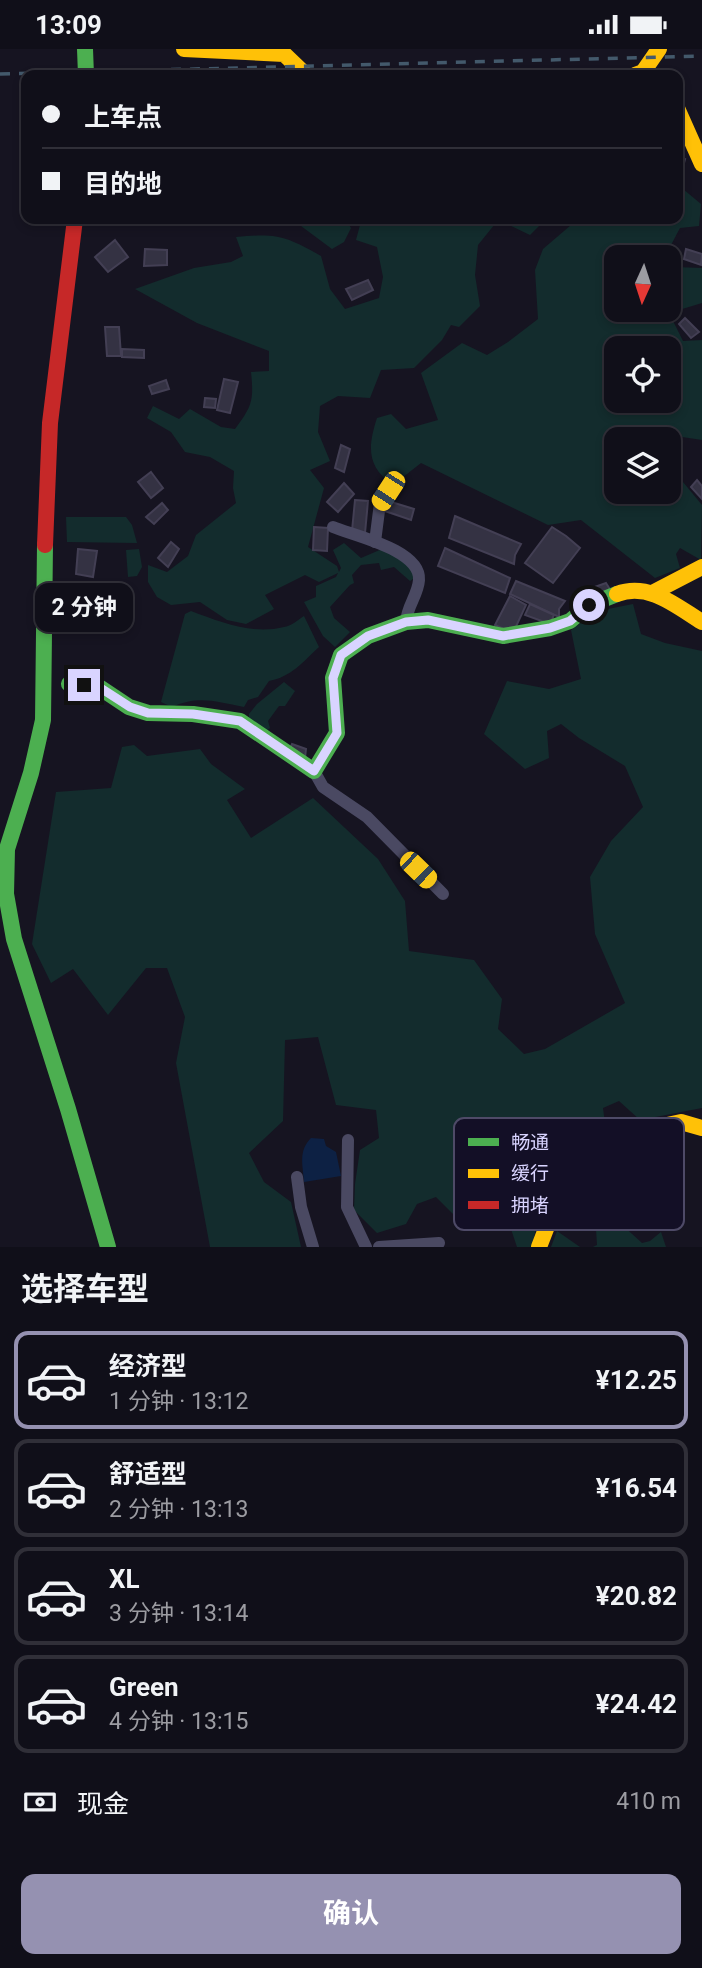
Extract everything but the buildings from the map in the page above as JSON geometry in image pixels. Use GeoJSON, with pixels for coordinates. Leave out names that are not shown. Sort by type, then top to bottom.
{"type":"FeatureCollection","features":[{"type":"Feature","properties":{"kind":"street"},"geometry":{"type":"LineString","coordinates":[[85,49],[86,70]]}},
{"type":"Feature","properties":{"kind":"street"},"geometry":{"type":"LineString","coordinates":[[184,49],[284,54],[301,70]]}},
{"type":"Feature","properties":{"kind":"street"},"geometry":{"type":"LineString","coordinates":[[644,70],[659,49]]}},
{"type":"Feature","properties":{"kind":"street"},"geometry":{"type":"LineString","coordinates":[[655,70],[659,49]]}},
{"type":"Feature","properties":{"kind":"street"},"geometry":{"type":"LineString","coordinates":[[683,122],[702,165]]}},
{"type":"Feature","properties":{"kind":"street"},"geometry":{"type":"LineString","coordinates":[[74,224],[50,423],[43,720],[7,849],[6,894],[14,939],[108,1247]]}},
{"type":"Feature","properties":{"kind":"street"},"geometry":{"type":"LineString","coordinates":[[375,542],[380,503],[388,491]]}},
{"type":"Feature","properties":{"kind":"street"},"geometry":{"type":"LineString","coordinates":[[333,527],[409,558],[419,575],[418,590],[407,609],[406,622]]}},
{"type":"Feature","properties":{"kind":"street"},"geometry":{"type":"LineString","coordinates":[[314,771],[337,733],[333,678],[341,655],[368,636],[406,622],[428,620],[503,636],[550,628],[570,621],[589,605],[623,592],[653,592],[702,567]]}},
{"type":"Feature","properties":{"kind":"street"},"geometry":{"type":"LineString","coordinates":[[653,592],[702,622]]}},
{"type":"Feature","properties":{"kind":"street"},"geometry":{"type":"LineString","coordinates":[[69,684],[99,687],[130,707],[148,713],[193,714],[240,721],[314,771],[323,787],[367,817],[443,894]]}},
{"type":"Feature","properties":{"kind":"street"},"geometry":{"type":"LineString","coordinates":[[684,1123],[702,1128]]}},
{"type":"Feature","properties":{"kind":"street"},"geometry":{"type":"LineString","coordinates":[[348,1140],[347,1207],[366,1247]]}},
{"type":"Feature","properties":{"kind":"street"},"geometry":{"type":"LineString","coordinates":[[297,1177],[301,1207],[313,1247]]}},
{"type":"Feature","properties":{"kind":"street"},"geometry":{"type":"LineString","coordinates":[[539,1247],[546,1230]]}},
{"type":"Feature","properties":{"kind":"street"},"geometry":{"type":"LineString","coordinates":[[379,1247],[439,1243]]}},
{"type":"Feature","properties":{"kind":"green space"},"geometry":{"type":"Polygon","coordinates":[[[683,189],[701,204],[699,226],[680,228],[671,245],[604,245],[604,322],[674,322],[680,336],[604,336],[604,413],[681,413],[681,337],[683,341],[702,340],[702,440],[681,437],[681,427],[604,427],[604,504],[681,504],[683,482],[702,505],[701,560],[680,548],[676,554],[680,568],[655,578],[581,520],[548,525],[421,463],[393,485],[378,470],[371,446],[377,418],[391,414],[406,429],[438,420],[421,373],[462,343],[487,355],[538,319],[535,270],[543,249],[572,224],[683,224],[683,189]]]}},
{"type":"Feature","properties":{"kind":"green space"},"geometry":{"type":"Polygon","coordinates":[[[298,224],[348,224],[351,228],[344,242],[332,249],[298,224]]]}},
{"type":"Feature","properties":{"kind":"green space"},"geometry":{"type":"Polygon","coordinates":[[[495,224],[478,245],[475,275],[480,306],[459,327],[451,325],[442,340],[414,368],[381,370],[370,398],[338,396],[320,406],[318,432],[330,461],[310,470],[324,488],[308,547],[337,566],[339,572],[341,568],[333,550],[344,543],[361,558],[382,549],[409,558],[419,575],[410,581],[394,567],[381,570],[379,563],[361,565],[352,575],[354,583],[330,607],[334,618],[350,632],[335,647],[323,636],[304,602],[316,597],[316,586],[336,577],[338,573],[319,582],[305,575],[265,595],[274,609],[246,624],[227,620],[200,602],[171,605],[157,597],[148,582],[148,565],[167,572],[188,556],[196,535],[236,503],[234,471],[210,457],[185,452],[171,432],[147,418],[153,406],[179,419],[190,409],[221,427],[235,429],[250,403],[251,372],[269,371],[269,351],[197,323],[135,289],[194,268],[231,262],[243,256],[236,237],[262,235],[290,240],[321,256],[330,289],[345,309],[379,298],[383,277],[377,247],[356,240],[360,225],[495,224]]]}},
{"type":"Feature","properties":{"kind":"green space"},"geometry":{"type":"Polygon","coordinates":[[[507,224],[541,224],[530,235],[507,224]]]}},
{"type":"Feature","properties":{"kind":"green space"},"geometry":{"type":"Polygon","coordinates":[[[681,267],[702,268],[702,303],[681,309],[681,267]]]}},
{"type":"Feature","properties":{"kind":"green space"},"geometry":{"type":"Polygon","coordinates":[[[66,517],[126,517],[132,525],[137,543],[67,542],[66,517]]]}},
{"type":"Feature","properties":{"kind":"green space"},"geometry":{"type":"Polygon","coordinates":[[[139,549],[142,567],[137,576],[128,577],[126,550],[139,549]]]}},
{"type":"Feature","properties":{"kind":"green space"},"geometry":{"type":"Polygon","coordinates":[[[633,604],[641,634],[665,643],[702,651],[702,1108],[638,1118],[619,1101],[603,1108],[604,1118],[454,1118],[454,1215],[436,1197],[417,1204],[406,1224],[377,1233],[354,1210],[360,1150],[379,1138],[376,1110],[336,1105],[318,1037],[285,1040],[283,1121],[249,1153],[264,1182],[291,1202],[301,1247],[210,1247],[176,1063],[185,1017],[167,968],[146,968],[108,1015],[73,969],[51,983],[32,944],[56,792],[111,788],[122,747],[134,745],[147,756],[200,749],[211,764],[245,789],[227,800],[251,838],[313,798],[378,859],[405,901],[409,951],[474,960],[502,999],[498,1029],[524,1054],[545,1049],[625,1003],[595,934],[590,877],[611,841],[643,807],[625,766],[561,724],[547,731],[549,758],[525,769],[484,734],[507,681],[549,689],[581,679],[571,630],[598,611],[633,604]]]}},
{"type":"Feature","properties":{"kind":"green space"},"geometry":{"type":"Polygon","coordinates":[[[191,611],[237,626],[260,629],[287,626],[304,616],[319,647],[290,672],[269,681],[258,697],[248,700],[244,707],[199,700],[172,707],[161,702],[185,614],[191,611]]]}},
{"type":"Feature","properties":{"kind":"green space"},"geometry":{"type":"Polygon","coordinates":[[[284,682],[295,691],[285,706],[279,706],[268,721],[270,728],[263,734],[249,722],[249,714],[284,682]]]}},
{"type":"Feature","properties":{"kind":"green space"},"geometry":{"type":"Polygon","coordinates":[[[511,1230],[536,1230],[532,1247],[517,1247],[511,1230]]]}},
{"type":"Feature","properties":{"kind":"green space"},"geometry":{"type":"Polygon","coordinates":[[[596,1230],[628,1230],[642,1243],[650,1241],[661,1232],[666,1247],[593,1247],[597,1245],[596,1230]]]}},
{"type":"Feature","properties":{"kind":"green space"},"geometry":{"type":"Polygon","coordinates":[[[557,1231],[580,1247],[551,1247],[557,1231]]]}},
{"type":"Feature","properties":{"kind":"water"},"geometry":{"type":"Polygon","coordinates":[[[311,1138],[324,1139],[326,1146],[336,1152],[341,1176],[304,1182],[303,1153],[311,1138]]]}},
{"type":"Feature","properties":{"kind":"railway"},"geometry":{"type":"LineString","coordinates":[[156,70],[702,56]]}},
{"type":"Feature","properties":{"kind":"railway"},"geometry":{"type":"LineString","coordinates":[[0,74],[21,73]]}},
{"type":"Feature","properties":{"kind":"traffic: fast"},"geometry":{"type":"LineString","coordinates":[[85,49],[86,70]]}},
{"type":"Feature","properties":{"kind":"traffic: fast"},"geometry":{"type":"LineString","coordinates":[[45,545],[43,720],[31,773],[7,849],[6,894],[14,939],[108,1247]]}},
{"type":"Feature","properties":{"kind":"traffic: fast"},"geometry":{"type":"LineString","coordinates":[[69,684],[99,687],[129,707],[148,713],[193,714],[240,721],[314,771],[337,733],[333,678],[341,655],[368,636],[406,622],[428,620],[503,636],[550,628],[570,621],[589,605],[617,594]]}},
{"type":"Feature","properties":{"kind":"traffic: slow"},"geometry":{"type":"LineString","coordinates":[[184,49],[284,54],[301,70]]}},
{"type":"Feature","properties":{"kind":"traffic: slow"},"geometry":{"type":"LineString","coordinates":[[644,70],[659,49]]}},
{"type":"Feature","properties":{"kind":"traffic: slow"},"geometry":{"type":"LineString","coordinates":[[683,121],[702,164]]}},
{"type":"Feature","properties":{"kind":"traffic: slow"},"geometry":{"type":"LineString","coordinates":[[654,592],[702,567]]}},
{"type":"Feature","properties":{"kind":"traffic: slow"},"geometry":{"type":"LineString","coordinates":[[617,594],[629,591],[651,593],[702,622]]}},
{"type":"Feature","properties":{"kind":"traffic: slow"},"geometry":{"type":"LineString","coordinates":[[684,1123],[702,1128]]}},
{"type":"Feature","properties":{"kind":"traffic: slow"},"geometry":{"type":"LineString","coordinates":[[539,1247],[546,1230]]}},
{"type":"Feature","properties":{"kind":"traffic: jam"},"geometry":{"type":"LineString","coordinates":[[45,545],[50,423],[74,224]]}},
{"type":"Feature","properties":{"kind":"route"},"geometry":{"type":"LineString","coordinates":[[84,685],[99,687],[130,707],[148,713],[193,714],[240,721],[314,771],[337,733],[333,678],[341,655],[368,636],[406,622],[428,620],[503,636],[550,628],[570,621],[589,605]]}}]}
